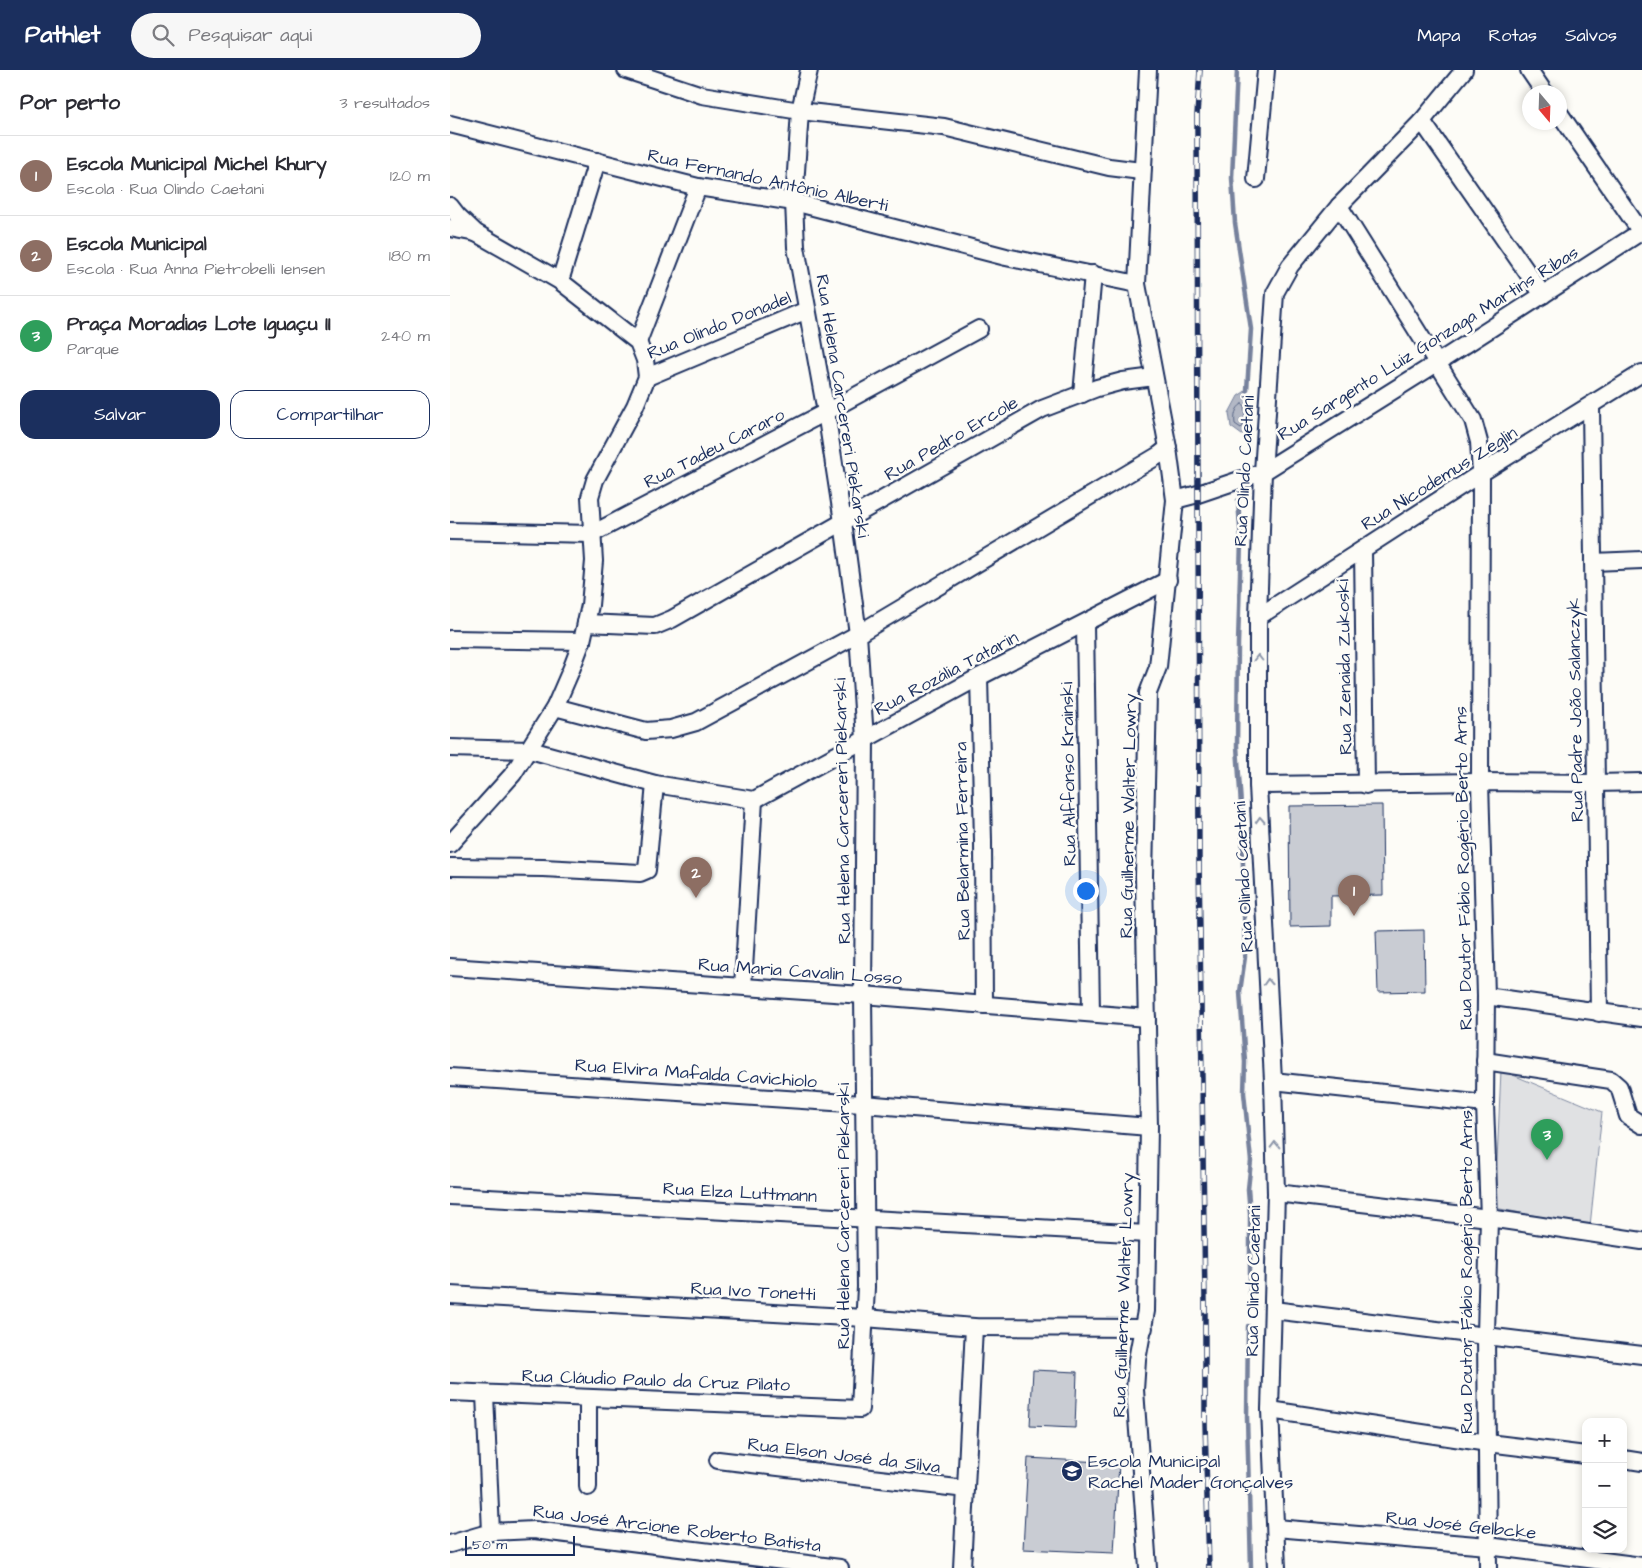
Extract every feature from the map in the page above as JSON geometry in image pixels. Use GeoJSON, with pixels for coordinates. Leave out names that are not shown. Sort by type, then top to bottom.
{"type":"FeatureCollection","features":[{"type":"Feature","properties":{"kind":"street"},"geometry":{"type":"LineString","coordinates":[[626,70],[702,95],[800,112],[944,128],[1108,167],[1142,171]]}},
{"type":"Feature","properties":{"kind":"street","name":"Rua Helena Carcereri Piekarski"},"geometry":{"type":"LineString","coordinates":[[809,70],[800,112],[794,202],[796,247],[826,412],[843,522],[858,634],[865,739],[863,1104],[866,1287],[860,1409]]}},
{"type":"Feature","properties":{"kind":"street","name":"Rua Guilherme Walter Lowry"},"geometry":{"type":"LineString","coordinates":[[1148,70],[1137,284],[1168,448],[1175,500],[1158,668],[1148,693],[1144,876],[1149,1127],[1146,1311],[1137,1360],[1136,1390],[1148,1568]]}},
{"type":"Feature","properties":{"kind":"street"},"geometry":{"type":"LineString","coordinates":[[1256,180],[1266,70]]}},
{"type":"Feature","properties":{"kind":"street","name":"Rua Olindo Caetani"},"geometry":{"type":"LineString","coordinates":[[1277,1568],[1270,1410],[1276,1193],[1273,1080],[1258,785],[1258,617],[1262,472],[1275,293],[1290,266],[1339,206],[1422,121],[1464,70]]}},
{"type":"Feature","properties":{"kind":"street"},"geometry":{"type":"LineString","coordinates":[[1529,70],[1539,85]]}},
{"type":"Feature","properties":{"kind":"street"},"geometry":{"type":"LineString","coordinates":[[1422,121],[1543,295]]}},
{"type":"Feature","properties":{"kind":"street","name":"Rua Fernando Antônio Alberti"},"geometry":{"type":"LineString","coordinates":[[450,124],[698,188],[794,202],[1006,257],[1137,284]]}},
{"type":"Feature","properties":{"kind":"street"},"geometry":{"type":"LineString","coordinates":[[1567,124],[1642,232]]}},
{"type":"Feature","properties":{"kind":"street"},"geometry":{"type":"LineString","coordinates":[[560,281],[597,161]]}},
{"type":"Feature","properties":{"kind":"street"},"geometry":{"type":"LineString","coordinates":[[638,342],[698,188]]}},
{"type":"Feature","properties":{"kind":"street"},"geometry":{"type":"LineString","coordinates":[[450,206],[476,233],[560,281],[638,342],[645,360],[647,377],[635,406],[595,480],[590,497],[594,561],[590,605],[582,641],[571,670],[555,707],[530,750],[513,774],[450,844]]}},
{"type":"Feature","properties":{"kind":"street","name":"Rua Doutor Fábio Rogério Berto Arns"},"geometry":{"type":"LineString","coordinates":[[1339,206],[1473,420],[1479,442],[1481,473],[1480,782],[1486,996],[1489,1218],[1486,1334],[1488,1568]]}},
{"type":"Feature","properties":{"kind":"street"},"geometry":{"type":"LineString","coordinates":[[450,228],[476,233]]}},
{"type":"Feature","properties":{"kind":"street","name":"Rua Sargento Luiz Gonzaga Martins Ribas"},"geometry":{"type":"LineString","coordinates":[[1175,500],[1262,472],[1642,232]]}},
{"type":"Feature","properties":{"kind":"street"},"geometry":{"type":"LineString","coordinates":[[1082,394],[1093,274]]}},
{"type":"Feature","properties":{"kind":"street","name":"Rua Olindo Donadel"},"geometry":{"type":"LineString","coordinates":[[647,377],[807,310]]}},
{"type":"Feature","properties":{"kind":"street","name":"Rua Tadeu Cararo"},"geometry":{"type":"LineString","coordinates":[[450,532],[592,534],[826,412],[979,329]]}},
{"type":"Feature","properties":{"kind":"street","name":"Rua Nicodemus Zeglin"},"geometry":{"type":"LineString","coordinates":[[1258,617],[1481,473],[1642,373]]}},
{"type":"Feature","properties":{"kind":"street","name":"Rua Pedro Ercole"},"geometry":{"type":"LineString","coordinates":[[586,623],[655,626],[672,619],[1042,409],[1123,381],[1154,377]]}},
{"type":"Feature","properties":{"kind":"street","name":"Rua Padre João Salanczyk"},"geometry":{"type":"LineString","coordinates":[[1591,406],[1599,1013]]}},
{"type":"Feature","properties":{"kind":"street"},"geometry":{"type":"LineString","coordinates":[[555,707],[646,731],[671,729],[696,722],[858,634],[1159,456],[1168,448]]}},
{"type":"Feature","properties":{"kind":"street","name":"Rua Zenaida Zukoski"},"geometry":{"type":"LineString","coordinates":[[1363,550],[1366,784]]}},
{"type":"Feature","properties":{"kind":"street"},"geometry":{"type":"LineString","coordinates":[[1593,562],[1642,560]]}},
{"type":"Feature","properties":{"kind":"street","name":"Rua Rozália Tatarin"},"geometry":{"type":"LineString","coordinates":[[754,800],[979,676],[1085,624],[1168,580]]}},
{"type":"Feature","properties":{"kind":"street","name":"Rua Alffonso Krainski"},"geometry":{"type":"LineString","coordinates":[[1085,624],[1091,1013]]}},
{"type":"Feature","properties":{"kind":"street"},"geometry":{"type":"LineString","coordinates":[[450,639],[582,641]]}},
{"type":"Feature","properties":{"kind":"street","name":"Rua Belarmina Ferreira"},"geometry":{"type":"LineString","coordinates":[[979,676],[984,1006]]}},
{"type":"Feature","properties":{"kind":"street"},"geometry":{"type":"LineString","coordinates":[[450,748],[530,750],[655,784],[754,800],[743,986]]}},
{"type":"Feature","properties":{"kind":"street"},"geometry":{"type":"LineString","coordinates":[[1258,785],[1642,782]]}},
{"type":"Feature","properties":{"kind":"street"},"geometry":{"type":"LineString","coordinates":[[450,867],[644,872],[647,870],[655,784]]}},
{"type":"Feature","properties":{"kind":"street","name":"Rua Maria Cavalin Losso"},"geometry":{"type":"LineString","coordinates":[[450,967],[743,986],[1148,1018]]}},
{"type":"Feature","properties":{"kind":"street"},"geometry":{"type":"LineString","coordinates":[[1486,996],[1642,1018]]}},
{"type":"Feature","properties":{"kind":"street"},"geometry":{"type":"LineString","coordinates":[[1486,1062],[1611,1080],[1619,1087],[1628,1116],[1642,1126]]}},
{"type":"Feature","properties":{"kind":"street","name":"Rua Elvira Mafalda Cavichiolo"},"geometry":{"type":"LineString","coordinates":[[450,1077],[863,1104],[1149,1127]]}},
{"type":"Feature","properties":{"kind":"street"},"geometry":{"type":"LineString","coordinates":[[1273,1080],[1486,1104]]}},
{"type":"Feature","properties":{"kind":"street"},"geometry":{"type":"LineString","coordinates":[[1276,1193],[1489,1218],[1642,1241]]}},
{"type":"Feature","properties":{"kind":"street","name":"Rua Elza Luttmann"},"geometry":{"type":"LineString","coordinates":[[450,1196],[1147,1234]]}},
{"type":"Feature","properties":{"kind":"street","name":"Rua Ivo Tonetti"},"geometry":{"type":"LineString","coordinates":[[450,1295],[864,1318],[974,1327],[1144,1328]]}},
{"type":"Feature","properties":{"kind":"street"},"geometry":{"type":"LineString","coordinates":[[1273,1310],[1486,1334],[1642,1355]]}},
{"type":"Feature","properties":{"kind":"street"},"geometry":{"type":"LineString","coordinates":[[962,1568],[974,1327]]}},
{"type":"Feature","properties":{"kind":"street","name":"Rua Cláudio Paulo da Cruz Pilato"},"geometry":{"type":"LineString","coordinates":[[450,1392],[860,1409]]}},
{"type":"Feature","properties":{"kind":"street"},"geometry":{"type":"LineString","coordinates":[[485,1394],[492,1532]]}},
{"type":"Feature","properties":{"kind":"street"},"geometry":{"type":"LineString","coordinates":[[588,1398],[588,1487]]}},
{"type":"Feature","properties":{"kind":"street"},"geometry":{"type":"LineString","coordinates":[[1270,1410],[1582,1454]]}},
{"type":"Feature","properties":{"kind":"street","name":"Rua Elson José da Silva"},"geometry":{"type":"LineString","coordinates":[[718,1460],[966,1489]]}},
{"type":"Feature","properties":{"kind":"street"},"geometry":{"type":"LineString","coordinates":[[1627,1460],[1642,1462]]}},
{"type":"Feature","properties":{"kind":"street","name":"Rua José Gelbcke"},"geometry":{"type":"LineString","coordinates":[[1276,1528],[1488,1546],[1642,1566]]}},
{"type":"Feature","properties":{"kind":"street","name":"Rua José Arcione Roberto Batista"},"geometry":{"type":"LineString","coordinates":[[450,1544],[492,1532],[534,1530],[840,1568]]}},
{"type":"Feature","properties":{"kind":"shaded area"},"geometry":{"type":"Polygon","coordinates":[[[1501,1070],[1602,1112],[1590,1226],[1495,1208],[1501,1070]]]}},
{"type":"Feature","properties":{"kind":"water"},"geometry":{"type":"Polygon","coordinates":[[[1247,390],[1250,416],[1246,438],[1231,427],[1229,413],[1238,396],[1247,390]]]}},
{"type":"Feature","properties":{"kind":"building"},"geometry":{"type":"Polygon","coordinates":[[[1382,805],[1383,895],[1331,896],[1331,926],[1290,927],[1289,806],[1382,805]]]}},
{"type":"Feature","properties":{"kind":"building"},"geometry":{"type":"Polygon","coordinates":[[[1424,930],[1425,991],[1378,992],[1376,931],[1424,930]]]}},
{"type":"Feature","properties":{"kind":"building"},"geometry":{"type":"Polygon","coordinates":[[[1033,1370],[1077,1372],[1075,1428],[1030,1426],[1033,1370]]]}},
{"type":"Feature","properties":{"kind":"building"},"geometry":{"type":"Polygon","coordinates":[[[1028,1458],[1119,1463],[1114,1553],[1023,1549],[1028,1458]]]}},
{"type":"Feature","properties":{"kind":"waterway"},"geometry":{"type":"LineString","coordinates":[[1237,70],[1232,178],[1235,223],[1251,329],[1247,390]]}},
{"type":"Feature","properties":{"kind":"waterway"},"geometry":{"type":"LineString","coordinates":[[1238,500],[1241,540],[1237,746],[1242,820],[1245,957],[1240,992],[1245,1062],[1244,1093],[1251,1161],[1248,1189],[1250,1213],[1250,1294]]}},
{"type":"Feature","properties":{"kind":"waterway"},"geometry":{"type":"LineString","coordinates":[[1248,1326],[1247,1417],[1251,1568]]}},
{"type":"Feature","properties":{"kind":"railway"},"geometry":{"type":"LineString","coordinates":[[1200,70],[1197,115],[1199,858],[1205,1423],[1209,1568]]}},
{"type":"Feature","properties":{"kind":"place","name":"Escola Municipal"},"geometry":{"type":"Point","coordinates":[696,898]}},
{"type":"Feature","properties":{"kind":"place","name":"Escola Municipal Michel Khury"},"geometry":{"type":"Point","coordinates":[1354,916]}},
{"type":"Feature","properties":{"kind":"place","name":"Praça Moradias Lote Iguaçu II"},"geometry":{"type":"Point","coordinates":[1547,1160]}},
{"type":"Feature","properties":{"kind":"place","name":"Escola Municipal Rachel Mader Gonçalves"},"geometry":{"type":"Point","coordinates":[1072,1471]}}]}
